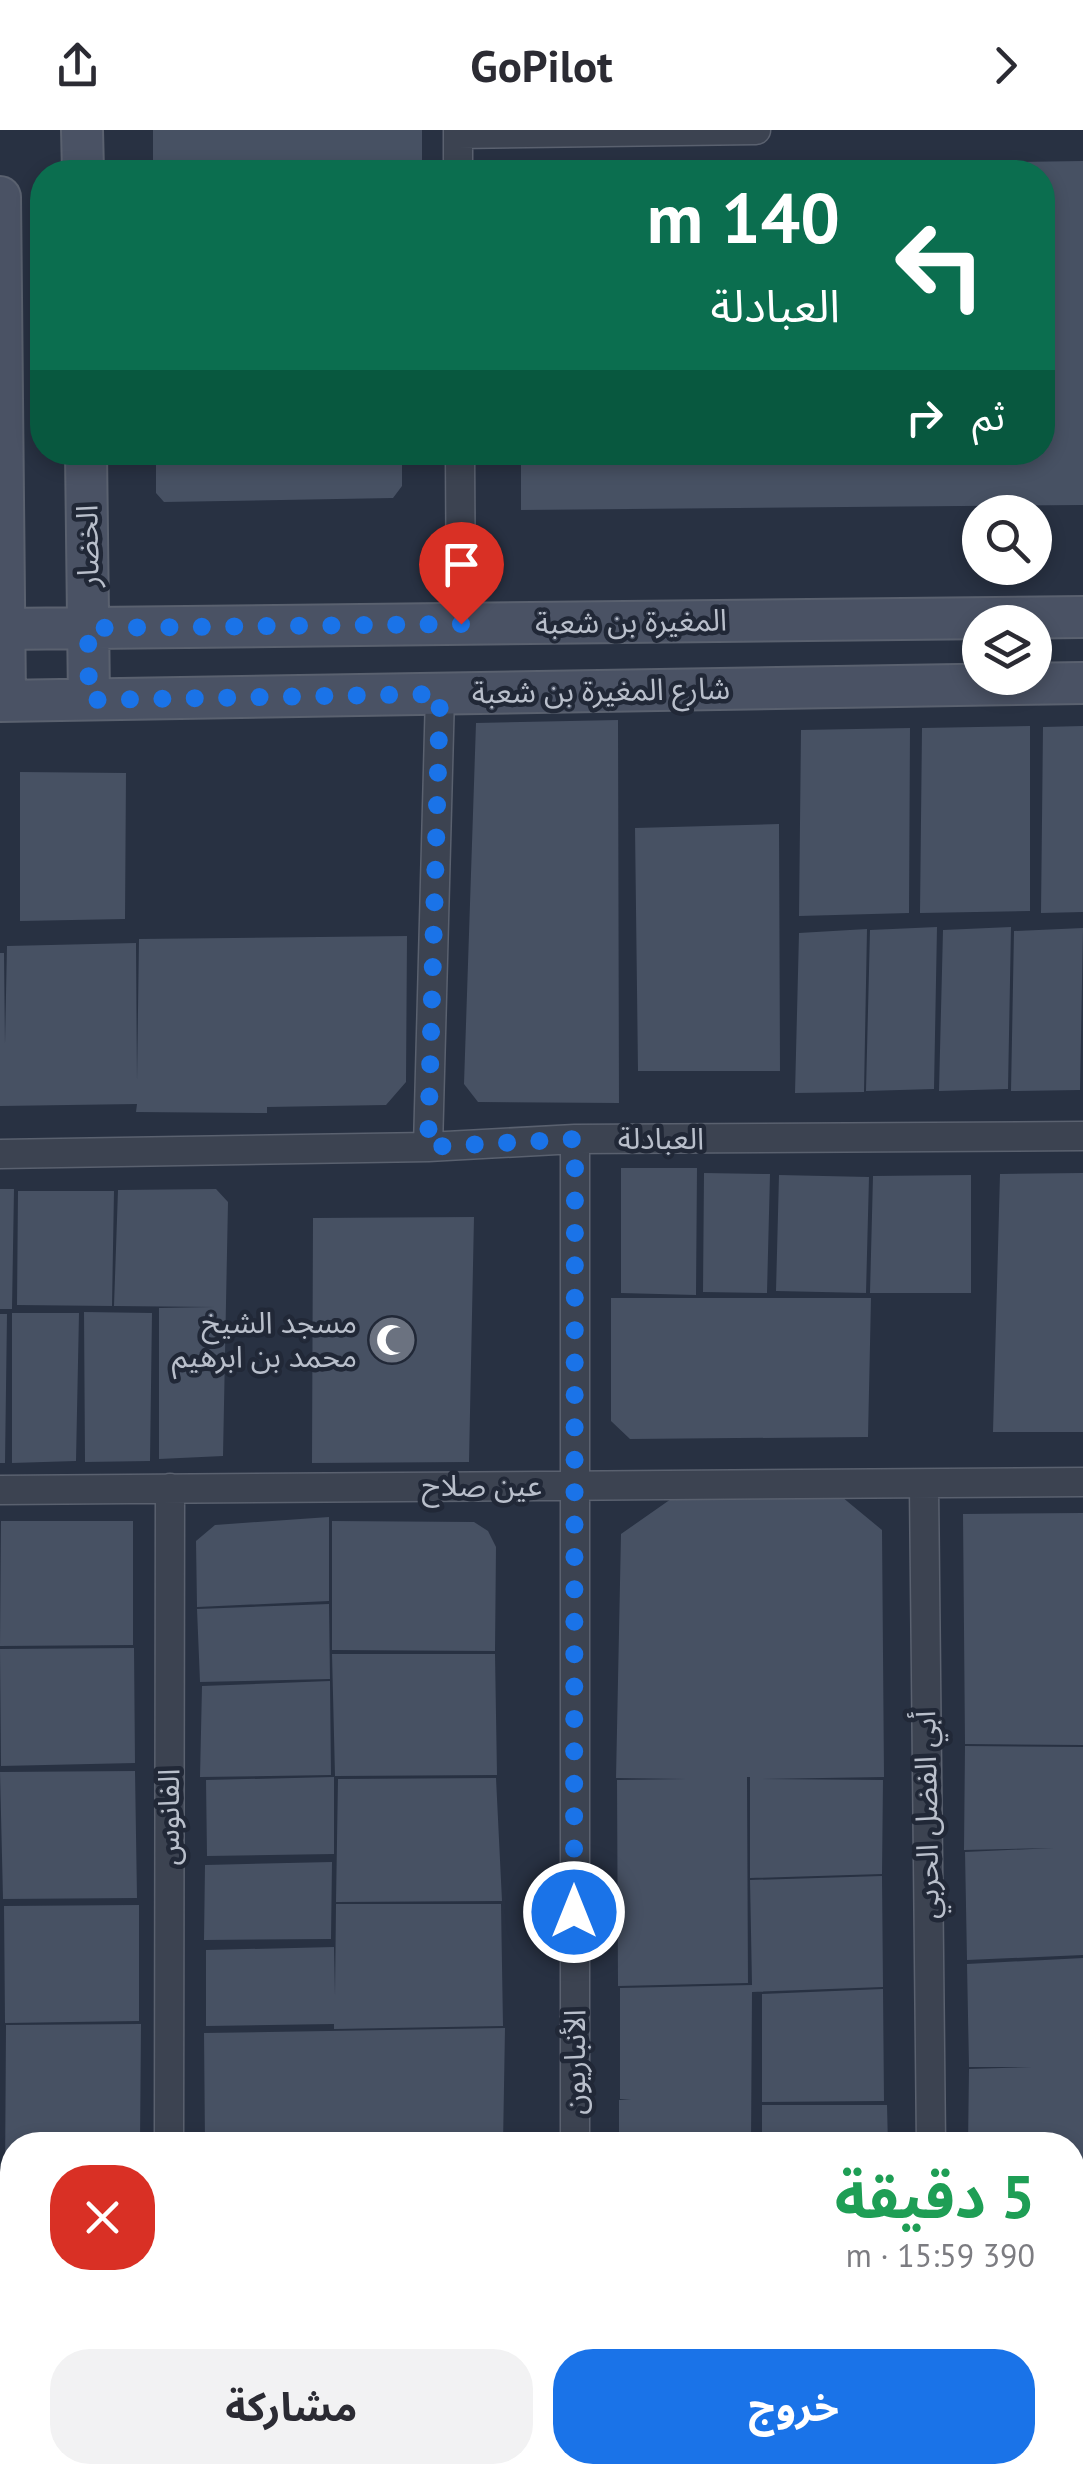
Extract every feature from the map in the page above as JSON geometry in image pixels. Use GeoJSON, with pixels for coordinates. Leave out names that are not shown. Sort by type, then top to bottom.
{"type":"FeatureCollection","features":[{"type":"Feature","properties":{"kind":"street"},"geometry":{"type":"LineString","coordinates":[[82,130],[83,160]]}},
{"type":"Feature","properties":{"kind":"street"},"geometry":{"type":"LineString","coordinates":[[458,160],[458,132],[756,130]]}},
{"type":"Feature","properties":{"kind":"street"},"geometry":{"type":"LineString","coordinates":[[0,198],[3,701]]}},
{"type":"Feature","properties":{"kind":"street","name":"الخضار"},"geometry":{"type":"LineString","coordinates":[[86,465],[89,700]]}},
{"type":"Feature","properties":{"kind":"street"},"geometry":{"type":"LineString","coordinates":[[460,465],[461,624]]}},
{"type":"Feature","properties":{"kind":"street","name":"المغيرة بن شعبة"},"geometry":{"type":"LineString","coordinates":[[2,629],[1083,617]]}},
{"type":"Feature","properties":{"kind":"street","name":"شارع المغيرة بن شعبة"},"geometry":{"type":"LineString","coordinates":[[3,701],[1083,683]]}},
{"type":"Feature","properties":{"kind":"street"},"geometry":{"type":"LineString","coordinates":[[428,1147],[440,694]]}},
{"type":"Feature","properties":{"kind":"street","name":"العبادلة"},"geometry":{"type":"LineString","coordinates":[[0,1154],[428,1147],[575,1139],[1083,1136]]}},
{"type":"Feature","properties":{"kind":"street","name":"الأنباريون"},"geometry":{"type":"LineString","coordinates":[[575,1139],[575,2132]]}},
{"type":"Feature","properties":{"kind":"street","name":"عين صلاح"},"geometry":{"type":"LineString","coordinates":[[0,1490],[1083,1482]]}},
{"type":"Feature","properties":{"kind":"street","name":"أبي الفضل الحربي"},"geometry":{"type":"LineString","coordinates":[[924,1486],[930,2132]]}},
{"type":"Feature","properties":{"kind":"street","name":"الفانوس"},"geometry":{"type":"LineString","coordinates":[[169,2132],[170,1488]]}},
{"type":"Feature","properties":{"kind":"building"},"geometry":{"type":"Polygon","coordinates":[[[153,130],[422,130],[422,160],[153,160],[153,130]]]}},
{"type":"Feature","properties":{"kind":"building"},"geometry":{"type":"Polygon","coordinates":[[[1055,161],[1083,161],[1083,505],[1052,505],[1052,495],[962,495],[962,506],[521,510],[521,465],[1055,465],[1055,161]]]}},
{"type":"Feature","properties":{"kind":"building"},"geometry":{"type":"Polygon","coordinates":[[[156,465],[402,465],[402,486],[393,498],[164,502],[156,493],[156,465]]]}},
{"type":"Feature","properties":{"kind":"building"},"geometry":{"type":"Polygon","coordinates":[[[618,720],[619,1103],[478,1102],[464,1084],[476,723],[618,720]]]}},
{"type":"Feature","properties":{"kind":"building"},"geometry":{"type":"Polygon","coordinates":[[[1030,726],[1030,911],[920,913],[922,728],[1030,726]]]}},
{"type":"Feature","properties":{"kind":"building"},"geometry":{"type":"Polygon","coordinates":[[[1083,726],[1083,912],[1041,913],[1043,727],[1083,726]]]}},
{"type":"Feature","properties":{"kind":"building"},"geometry":{"type":"Polygon","coordinates":[[[910,728],[909,913],[799,916],[801,730],[910,728]]]}},
{"type":"Feature","properties":{"kind":"building"},"geometry":{"type":"Polygon","coordinates":[[[20,772],[126,773],[125,919],[20,921],[20,772]]]}},
{"type":"Feature","properties":{"kind":"building"},"geometry":{"type":"Polygon","coordinates":[[[779,824],[780,1071],[638,1071],[635,828],[779,824]]]}},
{"type":"Feature","properties":{"kind":"building"},"geometry":{"type":"Polygon","coordinates":[[[937,927],[934,1089],[866,1091],[870,930],[937,927]]]}},
{"type":"Feature","properties":{"kind":"building"},"geometry":{"type":"Polygon","coordinates":[[[1011,927],[1008,1089],[939,1091],[943,930],[1011,927]]]}},
{"type":"Feature","properties":{"kind":"building"},"geometry":{"type":"Polygon","coordinates":[[[1083,928],[1080,1090],[1011,1091],[1014,931],[1083,928]]]}},
{"type":"Feature","properties":{"kind":"building"},"geometry":{"type":"Polygon","coordinates":[[[867,929],[864,1092],[795,1093],[799,933],[867,929]]]}},
{"type":"Feature","properties":{"kind":"building"},"geometry":{"type":"Polygon","coordinates":[[[407,936],[406,1082],[386,1105],[267,1107],[267,1113],[136,1112],[137,1104],[0,1106],[0,953],[4,953],[5,1044],[7,946],[136,943],[137,1081],[139,939],[407,936]]]}},
{"type":"Feature","properties":{"kind":"building"},"geometry":{"type":"Polygon","coordinates":[[[621,1168],[697,1168],[696,1295],[621,1293],[621,1168]]]}},
{"type":"Feature","properties":{"kind":"building"},"geometry":{"type":"Polygon","coordinates":[[[704,1173],[770,1174],[767,1293],[703,1292],[704,1173]]]}},
{"type":"Feature","properties":{"kind":"building"},"geometry":{"type":"Polygon","coordinates":[[[1083,1173],[1083,1432],[993,1432],[1000,1174],[1083,1173]]]}},
{"type":"Feature","properties":{"kind":"building"},"geometry":{"type":"Polygon","coordinates":[[[779,1175],[869,1177],[866,1293],[776,1291],[779,1175]]]}},
{"type":"Feature","properties":{"kind":"building"},"geometry":{"type":"Polygon","coordinates":[[[971,1175],[971,1293],[870,1293],[873,1176],[971,1175]]]}},
{"type":"Feature","properties":{"kind":"building"},"geometry":{"type":"Polygon","coordinates":[[[0,1189],[14,1189],[12,1309],[0,1309],[0,1189]]]}},
{"type":"Feature","properties":{"kind":"building"},"geometry":{"type":"Polygon","coordinates":[[[216,1189],[228,1202],[223,1456],[159,1459],[159,1308],[214,1307],[114,1306],[118,1190],[216,1189]]]}},
{"type":"Feature","properties":{"kind":"building"},"geometry":{"type":"Polygon","coordinates":[[[18,1191],[114,1191],[112,1306],[17,1305],[18,1191]]]}},
{"type":"Feature","properties":{"kind":"building","name":"مسجد الشيخ محمد بن ابرهيم"},"geometry":{"type":"Polygon","coordinates":[[[474,1217],[469,1462],[312,1463],[313,1218],[474,1217]]]}},
{"type":"Feature","properties":{"kind":"building"},"geometry":{"type":"Polygon","coordinates":[[[611,1298],[871,1298],[868,1437],[630,1439],[611,1421],[611,1298]]]}},
{"type":"Feature","properties":{"kind":"building"},"geometry":{"type":"Polygon","coordinates":[[[84,1312],[152,1313],[150,1461],[85,1462],[84,1312]]]}},
{"type":"Feature","properties":{"kind":"building"},"geometry":{"type":"Polygon","coordinates":[[[12,1313],[79,1313],[76,1461],[12,1463],[12,1313]]]}},
{"type":"Feature","properties":{"kind":"building"},"geometry":{"type":"Polygon","coordinates":[[[0,1314],[7,1314],[5,1463],[0,1463],[0,1314]]]}},
{"type":"Feature","properties":{"kind":"building"},"geometry":{"type":"Polygon","coordinates":[[[842,1497],[882,1530],[884,1777],[760,1779],[883,1780],[882,1874],[750,1878],[747,1777],[748,1983],[618,1986],[617,1780],[685,1779],[616,1778],[621,1534],[671,1499],[842,1497]]]}},
{"type":"Feature","properties":{"kind":"building"},"geometry":{"type":"Polygon","coordinates":[[[1083,1513],[1083,1745],[965,1744],[963,1514],[1083,1513]]]}},
{"type":"Feature","properties":{"kind":"building"},"geometry":{"type":"Polygon","coordinates":[[[329,1517],[329,1601],[197,1607],[196,1541],[215,1525],[329,1517]]]}},
{"type":"Feature","properties":{"kind":"building"},"geometry":{"type":"Polygon","coordinates":[[[1,1521],[133,1521],[133,1645],[0,1646],[1,1521]]]}},
{"type":"Feature","properties":{"kind":"building"},"geometry":{"type":"Polygon","coordinates":[[[332,1521],[474,1522],[488,1531],[496,1547],[495,1651],[332,1650],[332,1521]]]}},
{"type":"Feature","properties":{"kind":"building"},"geometry":{"type":"Polygon","coordinates":[[[329,1604],[330,1679],[200,1682],[197,1609],[329,1604]]]}},
{"type":"Feature","properties":{"kind":"building"},"geometry":{"type":"Polygon","coordinates":[[[134,1648],[135,1763],[1,1766],[0,1649],[134,1648]]]}},
{"type":"Feature","properties":{"kind":"building"},"geometry":{"type":"Polygon","coordinates":[[[332,1654],[495,1654],[497,1775],[335,1776],[332,1654]]]}},
{"type":"Feature","properties":{"kind":"building"},"geometry":{"type":"Polygon","coordinates":[[[330,1681],[331,1775],[200,1777],[202,1686],[330,1681]]]}},
{"type":"Feature","properties":{"kind":"building"},"geometry":{"type":"Polygon","coordinates":[[[965,1746],[1083,1747],[1083,1955],[967,1960],[965,1852],[1054,1848],[964,1850],[965,1746]]]}},
{"type":"Feature","properties":{"kind":"building"},"geometry":{"type":"Polygon","coordinates":[[[135,1771],[137,1898],[3,1899],[0,1772],[135,1771]]]}},
{"type":"Feature","properties":{"kind":"building"},"geometry":{"type":"Polygon","coordinates":[[[334,1777],[334,1854],[207,1856],[206,1780],[334,1777]]]}},
{"type":"Feature","properties":{"kind":"building"},"geometry":{"type":"Polygon","coordinates":[[[496,1778],[502,1901],[336,1902],[338,1779],[496,1778]]]}},
{"type":"Feature","properties":{"kind":"building"},"geometry":{"type":"Polygon","coordinates":[[[332,1862],[331,1939],[204,1940],[205,1865],[332,1862]]]}},
{"type":"Feature","properties":{"kind":"building"},"geometry":{"type":"Polygon","coordinates":[[[882,1876],[883,1987],[752,1992],[751,2132],[619,2132],[619,2100],[631,2100],[620,2099],[620,1988],[752,1985],[750,1880],[882,1876]]]}},
{"type":"Feature","properties":{"kind":"building"},"geometry":{"type":"Polygon","coordinates":[[[336,1904],[501,1904],[503,2026],[334,2029],[334,2024],[206,2026],[206,1950],[334,1947],[335,1995],[336,1904]]]}},
{"type":"Feature","properties":{"kind":"building"},"geometry":{"type":"Polygon","coordinates":[[[139,1905],[139,2021],[5,2023],[4,1906],[139,1905]]]}},
{"type":"Feature","properties":{"kind":"building"},"geometry":{"type":"Polygon","coordinates":[[[1083,1958],[1083,2132],[968,2132],[969,2069],[1032,2067],[969,2067],[967,1964],[1083,1958]]]}},
{"type":"Feature","properties":{"kind":"building"},"geometry":{"type":"Polygon","coordinates":[[[883,1989],[884,2101],[762,2102],[762,1994],[883,1989]]]}},
{"type":"Feature","properties":{"kind":"building"},"geometry":{"type":"Polygon","coordinates":[[[141,2024],[140,2132],[5,2132],[6,2025],[141,2024]]]}},
{"type":"Feature","properties":{"kind":"building"},"geometry":{"type":"Polygon","coordinates":[[[505,2028],[503,2132],[205,2132],[204,2033],[505,2028]]]}},
{"type":"Feature","properties":{"kind":"building"},"geometry":{"type":"Polygon","coordinates":[[[762,2105],[887,2105],[888,2132],[762,2132],[762,2105]]]}},
{"type":"Feature","properties":{"kind":"place","name":"مسجد الشيخ محمد بن ابرهيم"},"geometry":{"type":"Point","coordinates":[392,1340]}},
{"type":"Feature","properties":{"kind":"route"},"geometry":{"type":"LineString","coordinates":[[461,624],[88,628],[89,700],[440,694],[428,1147],[575,1139],[574,1912]]}}]}
